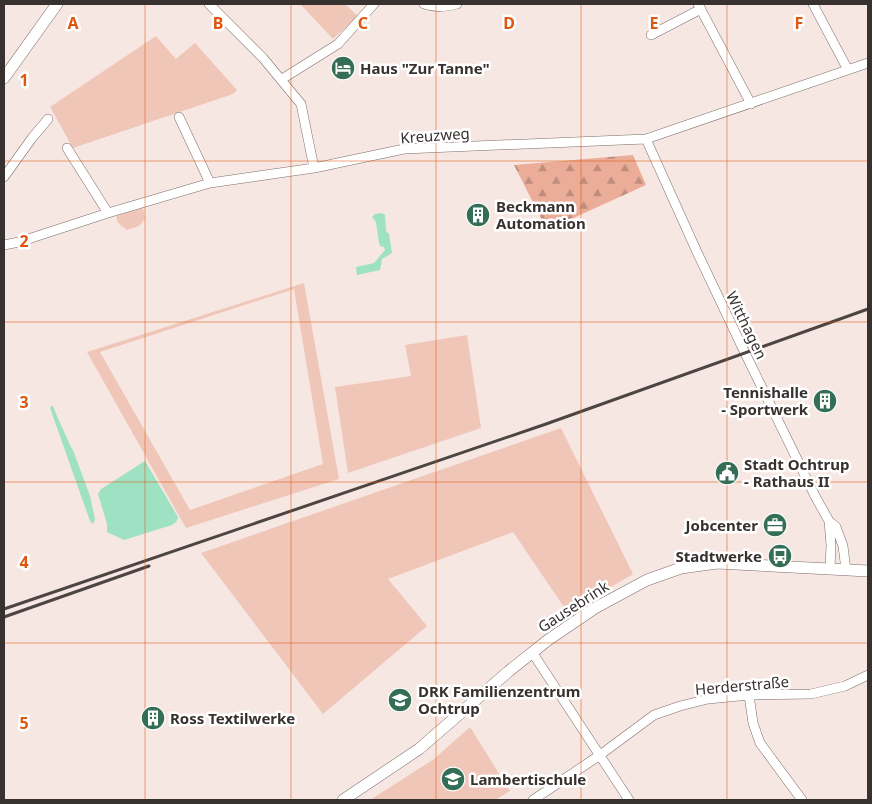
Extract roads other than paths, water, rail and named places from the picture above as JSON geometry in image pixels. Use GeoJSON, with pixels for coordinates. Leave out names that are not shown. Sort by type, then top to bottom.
{"type":"FeatureCollection","features":[{"type":"Feature","properties":{"kind":"main road"},"geometry":{"type":"LineString","coordinates":[[4,78],[57,4]]}},
{"type":"Feature","properties":{"kind":"main road","name":"Gausebrink"},"geometry":{"type":"LineString","coordinates":[[343,800],[419,749],[532,652],[563,629],[608,600],[647,580],[673,570],[728,563],[868,571]]}},
{"type":"Feature","properties":{"kind":"street"},"geometry":{"type":"LineString","coordinates":[[209,4],[282,79],[301,104],[314,168]]}},
{"type":"Feature","properties":{"kind":"street"},"geometry":{"type":"LineString","coordinates":[[282,79],[338,44],[374,4]]}},
{"type":"Feature","properties":{"kind":"street"},"geometry":{"type":"LineString","coordinates":[[424,4],[443,7],[457,4]]}},
{"type":"Feature","properties":{"kind":"street"},"geometry":{"type":"LineString","coordinates":[[813,4],[848,70]]}},
{"type":"Feature","properties":{"kind":"street"},"geometry":{"type":"LineString","coordinates":[[651,36],[699,7],[751,104]]}},
{"type":"Feature","properties":{"kind":"street","name":"Kreuzweg"},"geometry":{"type":"LineString","coordinates":[[4,245],[210,183],[314,168],[404,149],[646,139],[868,63]]}},
{"type":"Feature","properties":{"kind":"street"},"geometry":{"type":"LineString","coordinates":[[179,117],[210,183]]}},
{"type":"Feature","properties":{"kind":"street"},"geometry":{"type":"LineString","coordinates":[[4,177],[48,119]]}},
{"type":"Feature","properties":{"kind":"street","name":"Witthagen"},"geometry":{"type":"LineString","coordinates":[[646,139],[745,353],[829,520],[836,527],[843,546],[846,570]]}},
{"type":"Feature","properties":{"kind":"street"},"geometry":{"type":"LineString","coordinates":[[67,148],[108,213]]}},
{"type":"Feature","properties":{"kind":"street","name":"Witthagen"},"geometry":{"type":"LineString","coordinates":[[829,520],[830,568]]}},
{"type":"Feature","properties":{"kind":"street"},"geometry":{"type":"LineString","coordinates":[[532,652],[629,800]]}},
{"type":"Feature","properties":{"kind":"street","name":"Herderstraße"},"geometry":{"type":"LineString","coordinates":[[533,800],[600,755],[654,715],[708,699],[749,695],[811,694],[845,686],[868,675]]}},
{"type":"Feature","properties":{"kind":"street"},"geometry":{"type":"LineString","coordinates":[[749,695],[753,723],[760,742],[802,800]]}},
{"type":"Feature","properties":{"kind":"railway"},"geometry":{"type":"LineString","coordinates":[[4,609],[546,424],[868,309]]}},
{"type":"Feature","properties":{"kind":"railway"},"geometry":{"type":"LineString","coordinates":[[4,617],[149,566]]}},
{"type":"Feature","properties":{"kind":"place","name":"Haus \"Zur Tanne\""},"geometry":{"type":"Point","coordinates":[343,68]}},
{"type":"Feature","properties":{"kind":"place","name":"Beckmann Automation"},"geometry":{"type":"Point","coordinates":[478,215]}},
{"type":"Feature","properties":{"kind":"place","name":"Tennishalle - Sportwerk"},"geometry":{"type":"Point","coordinates":[825,401]}},
{"type":"Feature","properties":{"kind":"place","name":"Stadt Ochtrup - Rathaus II"},"geometry":{"type":"Point","coordinates":[727,473]}},
{"type":"Feature","properties":{"kind":"place","name":"Jobcenter"},"geometry":{"type":"Point","coordinates":[775,525]}},
{"type":"Feature","properties":{"kind":"place","name":"Stadtwerke"},"geometry":{"type":"Point","coordinates":[780,556]}},
{"type":"Feature","properties":{"kind":"place","name":"DRK Familienzentrum Ochtrup"},"geometry":{"type":"Point","coordinates":[400,700]}},
{"type":"Feature","properties":{"kind":"place","name":"Ross Textilwerke"},"geometry":{"type":"Point","coordinates":[153,718]}},
{"type":"Feature","properties":{"kind":"place","name":"Lambertischule"},"geometry":{"type":"Point","coordinates":[453,779]}}]}
